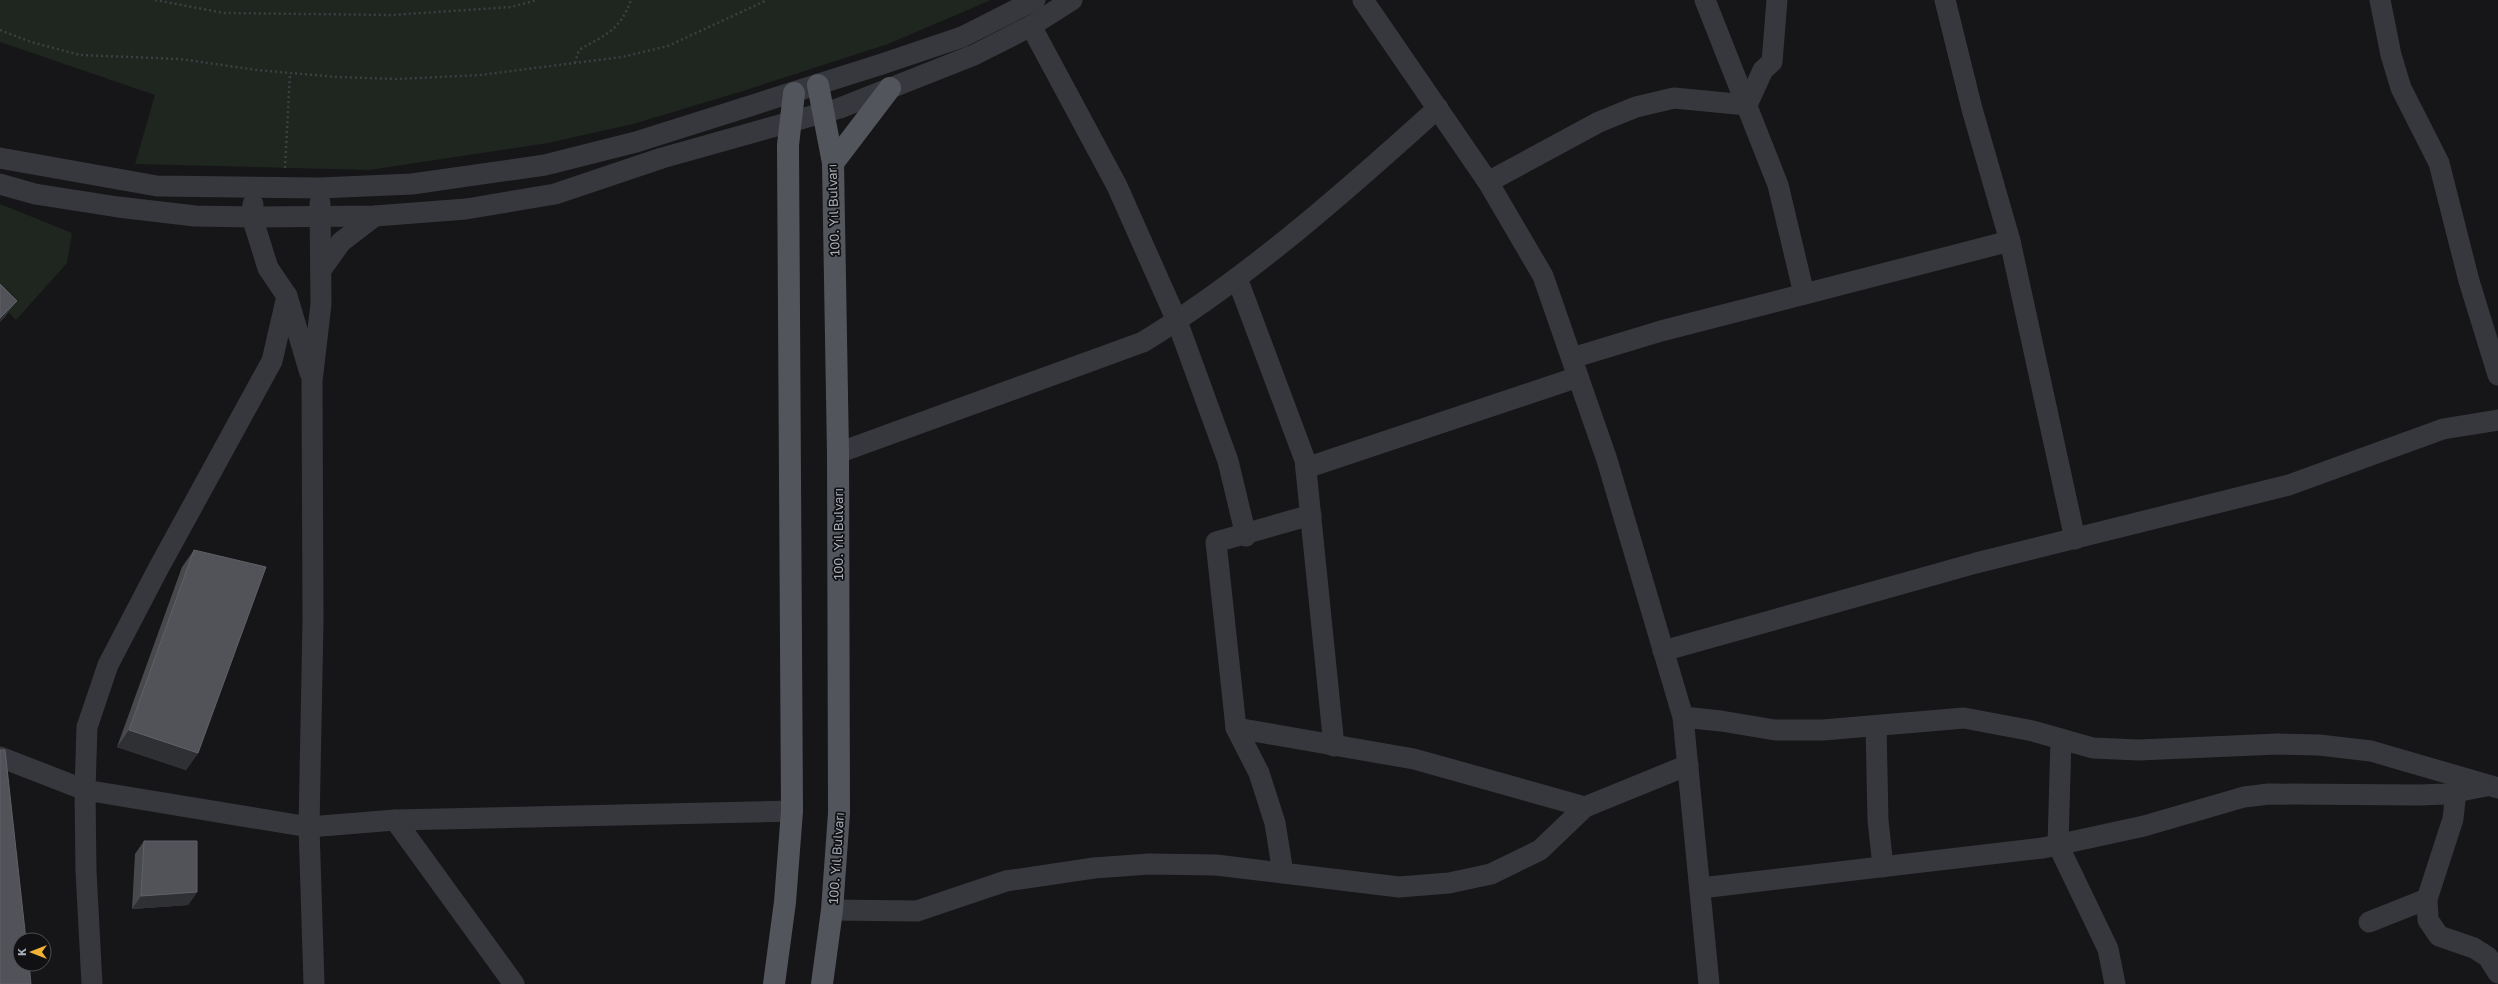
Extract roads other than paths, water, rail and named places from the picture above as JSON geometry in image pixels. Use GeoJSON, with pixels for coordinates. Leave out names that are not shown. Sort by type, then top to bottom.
{"type":"FeatureCollection","features":[{"type":"Feature","properties":{"kind":"main road","name":"100. Yıl Bulvarı"},"geometry":{"type":"LineString","coordinates":[[818,85],[833,163],[838,452],[839,813],[832,910],[822,984]]}},
{"type":"Feature","properties":{"kind":"main road"},"geometry":{"type":"LineString","coordinates":[[833,163],[890,88]]}},
{"type":"Feature","properties":{"kind":"main road"},"geometry":{"type":"LineString","coordinates":[[774,984],[785,902],[792,811],[788,153],[790,121],[794,94]]}},
{"type":"Feature","properties":{"kind":"street"},"geometry":{"type":"LineString","coordinates":[[0,158],[156,186],[320,188],[412,184],[545,165],[636,142],[794,94],[962,37],[1035,0]]}},
{"type":"Feature","properties":{"kind":"street"},"geometry":{"type":"LineString","coordinates":[[0,184],[35,194],[118,207],[195,216],[320,218],[375,216],[466,209],[555,194],[662,158],[823,112],[890,88],[974,55],[1031,26],[1072,0]]}},
{"type":"Feature","properties":{"kind":"street"},"geometry":{"type":"LineString","coordinates":[[1363,0],[1488,182],[1543,276],[1575,367],[1607,460],[1683,717],[1709,984]]}},
{"type":"Feature","properties":{"kind":"street"},"geometry":{"type":"LineString","coordinates":[[1705,0],[1778,185],[1804,294]]}},
{"type":"Feature","properties":{"kind":"street"},"geometry":{"type":"LineString","coordinates":[[1747,105],[1763,70],[1772,62],[1777,0]]}},
{"type":"Feature","properties":{"kind":"street"},"geometry":{"type":"LineString","coordinates":[[1945,0],[1972,109],[2010,241],[2075,539]]}},
{"type":"Feature","properties":{"kind":"street"},"geometry":{"type":"LineString","coordinates":[[2380,0],[2391,55],[2401,88],[2439,163],[2469,281],[2498,375]]}},
{"type":"Feature","properties":{"kind":"street"},"geometry":{"type":"LineString","coordinates":[[1031,26],[1116,186],[1177,321],[1228,461],[1246,536]]}},
{"type":"Feature","properties":{"kind":"street"},"geometry":{"type":"LineString","coordinates":[[1488,182],[1599,122],[1636,107],[1674,98],[1747,105]]}},
{"type":"Feature","properties":{"kind":"street"},"geometry":{"type":"LineString","coordinates":[[838,452],[1143,342],[1177,321],[1237,278],[1375,165],[1438,108]]}},
{"type":"Feature","properties":{"kind":"street"},"geometry":{"type":"LineString","coordinates":[[255,187],[252,217],[268,268],[287,296],[312,381]]}},
{"type":"Feature","properties":{"kind":"street"},"geometry":{"type":"LineString","coordinates":[[314,984],[309,827],[314,621],[312,381],[321,304],[320,188]]}},
{"type":"Feature","properties":{"kind":"street"},"geometry":{"type":"LineString","coordinates":[[321,270],[341,242],[375,216]]}},
{"type":"Feature","properties":{"kind":"street"},"geometry":{"type":"LineString","coordinates":[[1306,468],[1575,367],[1661,331],[2010,241]]}},
{"type":"Feature","properties":{"kind":"street"},"geometry":{"type":"LineString","coordinates":[[1237,278],[1305,460],[1334,746]]}},
{"type":"Feature","properties":{"kind":"street"},"geometry":{"type":"LineString","coordinates":[[92,984],[86,871],[85,790],[87,727],[108,665],[156,571],[272,361],[287,296]]}},
{"type":"Feature","properties":{"kind":"street"},"geometry":{"type":"LineString","coordinates":[[1663,651],[1976,563],[2289,485],[2443,428],[2498,420]]}},
{"type":"Feature","properties":{"kind":"street"},"geometry":{"type":"LineString","coordinates":[[1283,873],[1275,823],[1266,794],[1259,773],[1236,728],[1216,542],[1246,536],[1311,515]]}},
{"type":"Feature","properties":{"kind":"street"},"geometry":{"type":"LineString","coordinates":[[1683,717],[1721,721],[1775,730],[1823,730],[1964,718],[2061,739],[2094,748],[2139,750],[2278,744],[2341,748],[2371,751],[2495,783]]}},
{"type":"Feature","properties":{"kind":"street"},"geometry":{"type":"LineString","coordinates":[[1876,726],[1878,820],[1883,867]]}},
{"type":"Feature","properties":{"kind":"street"},"geometry":{"type":"LineString","coordinates":[[1236,728],[1414,759],[1585,807]]}},
{"type":"Feature","properties":{"kind":"street"},"geometry":{"type":"LineString","coordinates":[[2061,739],[2058,845],[2070,875],[2108,949],[2115,984]]}},
{"type":"Feature","properties":{"kind":"street"},"geometry":{"type":"LineString","coordinates":[[0,758],[85,790],[309,827],[394,820],[792,811]]}},
{"type":"Feature","properties":{"kind":"street"},"geometry":{"type":"LineString","coordinates":[[832,910],[917,910],[1006,881],[1094,868],[1149,864],[1216,865],[1399,887],[1449,884],[1491,874],[1540,850],[1585,807],[1688,765]]}},
{"type":"Feature","properties":{"kind":"street"},"geometry":{"type":"LineString","coordinates":[[1700,888],[2058,845],[2144,826],[2244,797],[2269,794],[2420,795],[2456,792],[2495,783]]}},
{"type":"Feature","properties":{"kind":"street"},"geometry":{"type":"LineString","coordinates":[[2456,792],[2454,818],[2427,899],[2428,920],[2438,936],[2474,948],[2488,957],[2498,973]]}},
{"type":"Feature","properties":{"kind":"street"},"geometry":{"type":"LineString","coordinates":[[394,820],[514,984]]}},
{"type":"Feature","properties":{"kind":"street"},"geometry":{"type":"LineString","coordinates":[[2369,922],[2427,899]]}}]}
